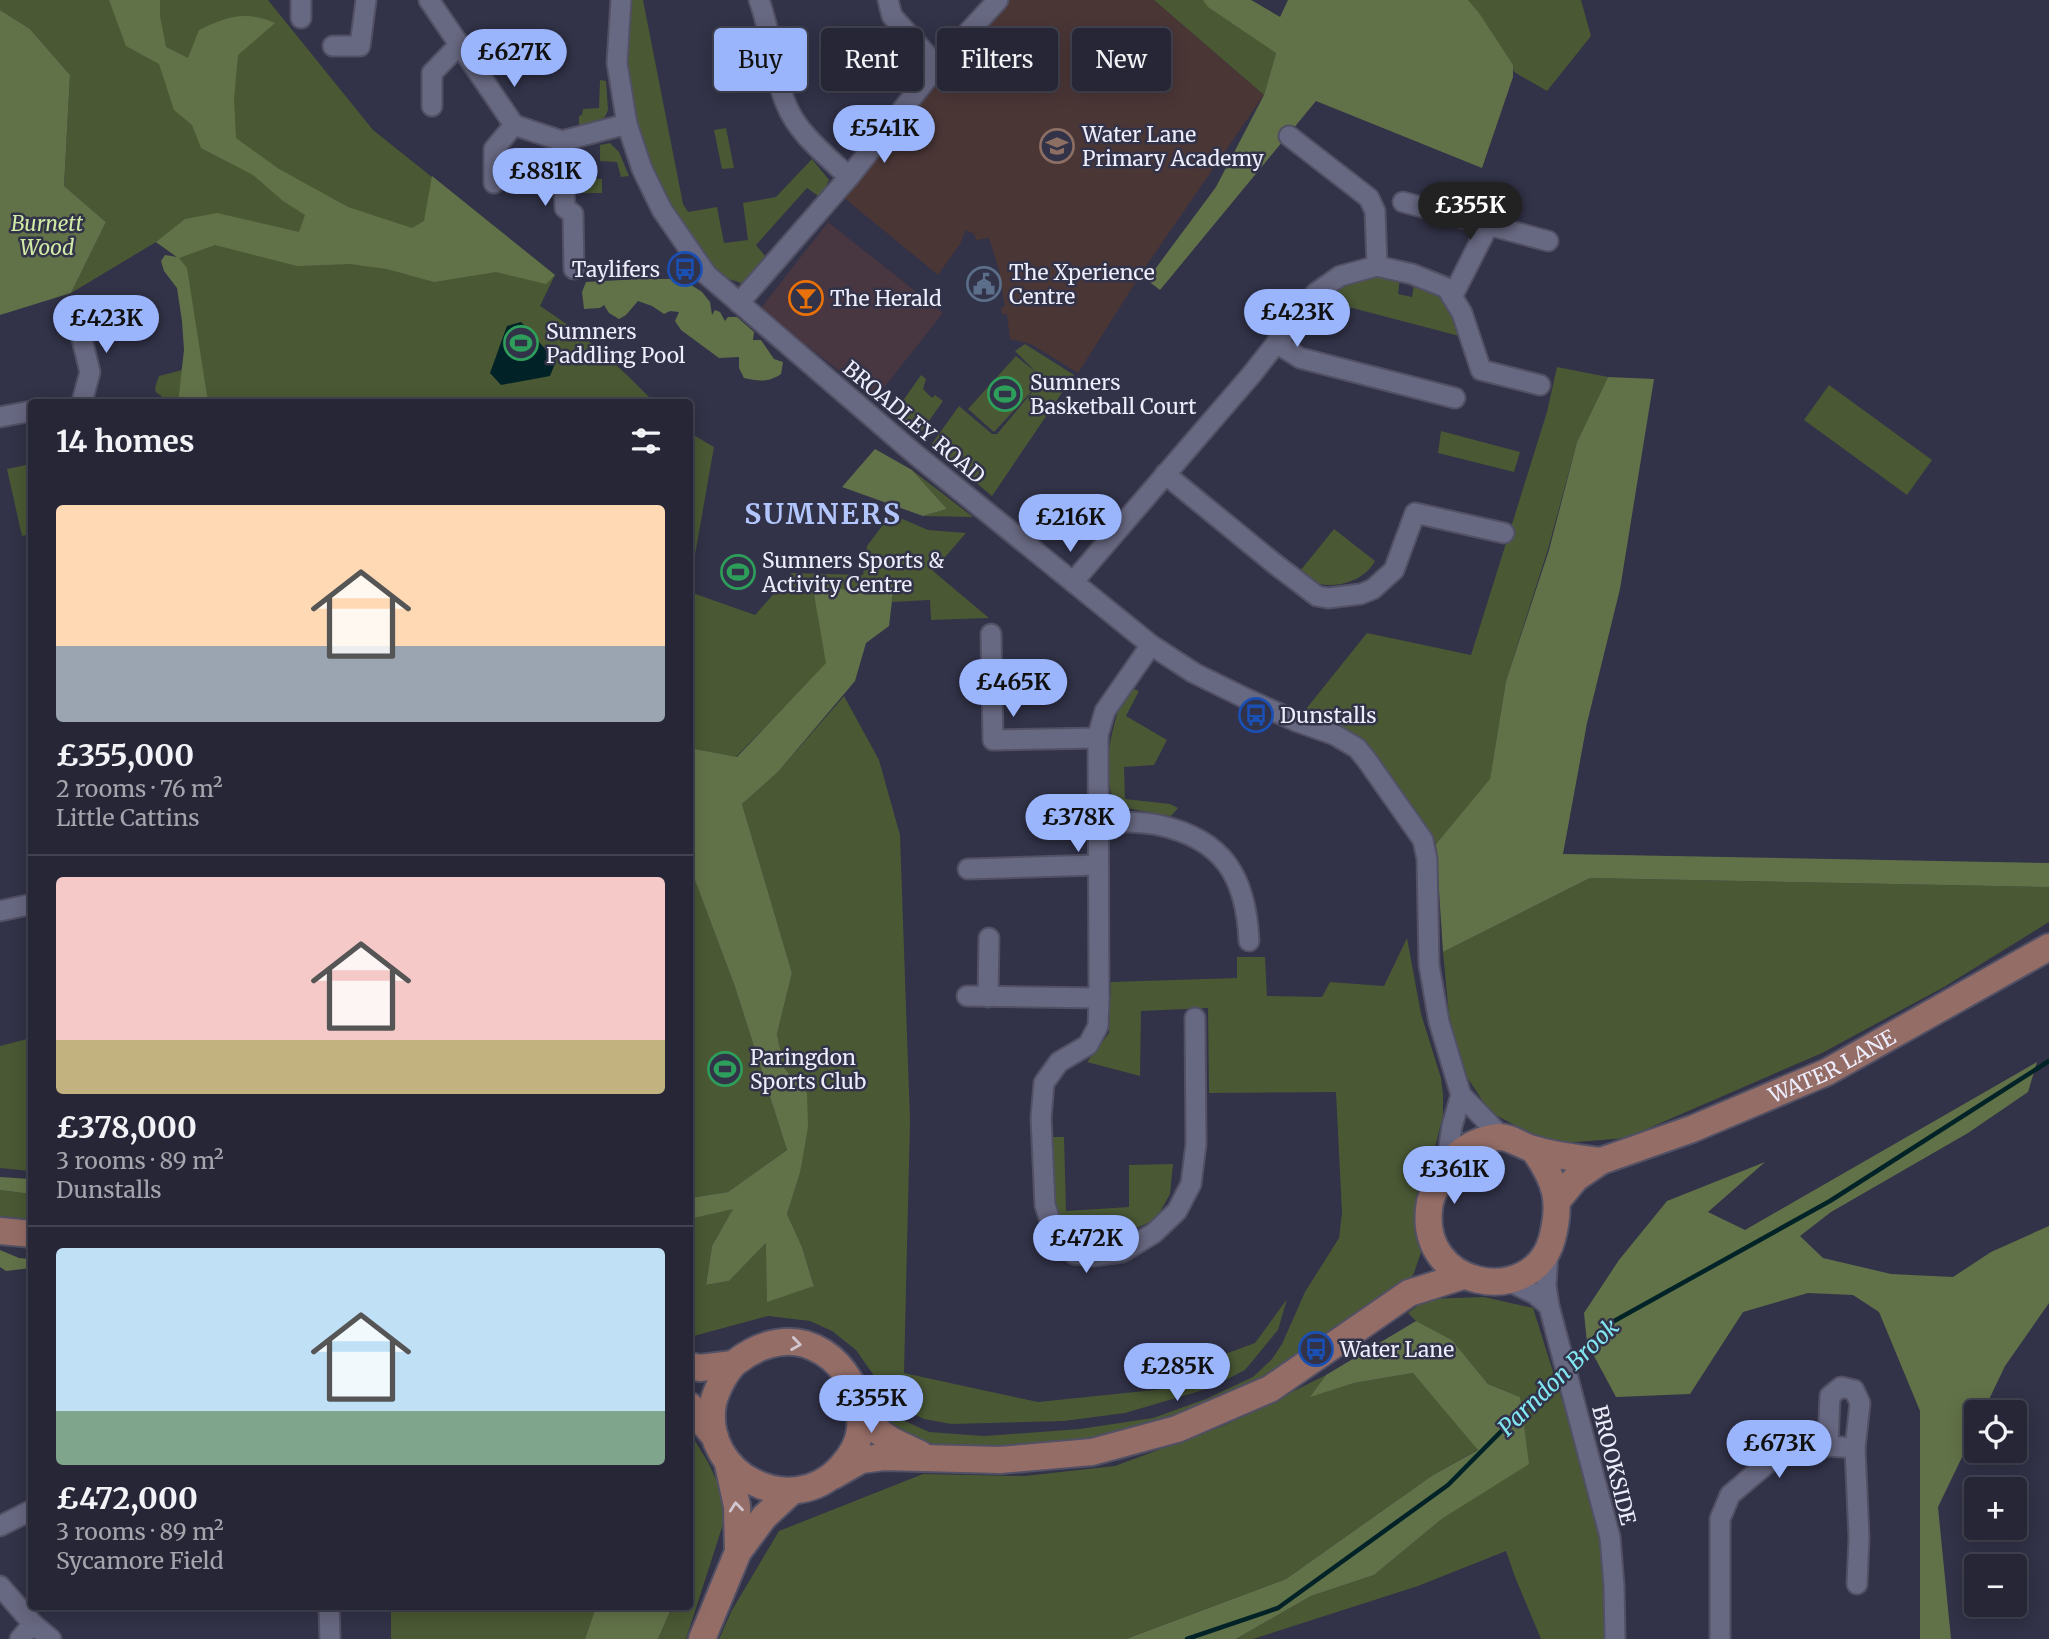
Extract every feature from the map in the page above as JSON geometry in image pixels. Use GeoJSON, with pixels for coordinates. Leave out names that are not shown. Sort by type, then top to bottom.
{"type":"FeatureCollection","features":[{"type":"Feature","properties":{"kind":"main road","name":"WATER LANE"},"geometry":{"type":"LineString","coordinates":[[1557,1201],[1576,1178],[1601,1161],[1692,1129],[1827,1072],[2049,947]]}},
{"type":"Feature","properties":{"kind":"main road"},"geometry":{"type":"LineString","coordinates":[[1409,1293],[1422,1270],[1430,1238],[1430,1202],[1446,1167],[1468,1144],[1501,1136],[1534,1150],[1550,1173],[1557,1201],[1556,1226],[1548,1253],[1529,1273],[1507,1281],[1463,1276],[1442,1261],[1430,1238]]}},
{"type":"Feature","properties":{"kind":"main road","name":"WATER LANE"},"geometry":{"type":"LineString","coordinates":[[1534,1150],[1601,1161]]}},
{"type":"Feature","properties":{"kind":"main road"},"geometry":{"type":"LineString","coordinates":[[0,1231],[28,1234]]}},
{"type":"Feature","properties":{"kind":"main road"},"geometry":{"type":"LineString","coordinates":[[728,1464],[754,1484],[767,1489],[793,1491],[808,1488],[861,1460],[884,1457],[1000,1460],[1092,1452],[1177,1429],[1270,1388],[1409,1293],[1463,1276]]}},
{"type":"Feature","properties":{"kind":"main road"},"geometry":{"type":"LineString","coordinates":[[693,1367],[733,1364],[762,1346],[786,1342],[805,1344],[828,1354],[841,1365],[870,1421],[883,1436],[925,1457]]}},
{"type":"Feature","properties":{"kind":"main road"},"geometry":{"type":"LineString","coordinates":[[715,1437],[712,1411],[715,1394],[733,1364]]}},
{"type":"Feature","properties":{"kind":"main road"},"geometry":{"type":"LineString","coordinates":[[833,1476],[850,1457],[860,1432],[859,1397]]}},
{"type":"Feature","properties":{"kind":"main road"},"geometry":{"type":"LineString","coordinates":[[693,1410],[715,1437],[728,1464],[737,1506],[738,1552]]}},
{"type":"Feature","properties":{"kind":"main road"},"geometry":{"type":"LineString","coordinates":[[702,1639],[738,1552],[764,1517],[793,1491]]}},
{"type":"Feature","properties":{"kind":"street"},"geometry":{"type":"LineString","coordinates":[[333,46],[360,46],[366,0]]}},
{"type":"Feature","properties":{"kind":"street","name":"BROADLEY ROAD"},"geometry":{"type":"LineString","coordinates":[[621,0],[617,63],[627,124],[642,169],[668,220],[707,275],[915,454],[1151,645],[1194,673],[1297,722],[1335,735],[1357,748],[1423,840],[1427,859],[1429,965],[1439,1023],[1461,1095],[1501,1136]]}},
{"type":"Feature","properties":{"kind":"street"},"geometry":{"type":"LineString","coordinates":[[759,0],[766,17],[774,66],[786,106],[808,137],[849,177]]}},
{"type":"Feature","properties":{"kind":"street"},"geometry":{"type":"LineString","coordinates":[[739,303],[849,177],[937,66],[892,16],[888,0]]}},
{"type":"Feature","properties":{"kind":"street"},"geometry":{"type":"LineString","coordinates":[[972,28],[998,0]]}},
{"type":"Feature","properties":{"kind":"street"},"geometry":{"type":"LineString","coordinates":[[441,5],[460,44],[514,125],[562,141],[627,124]]}},
{"type":"Feature","properties":{"kind":"street"},"geometry":{"type":"LineString","coordinates":[[432,106],[432,73],[460,44]]}},
{"type":"Feature","properties":{"kind":"street"},"geometry":{"type":"LineString","coordinates":[[494,183],[494,149],[514,125]]}},
{"type":"Feature","properties":{"kind":"street"},"geometry":{"type":"LineString","coordinates":[[1289,136],[1369,198],[1375,211],[1377,266]]}},
{"type":"Feature","properties":{"kind":"street"},"geometry":{"type":"LineString","coordinates":[[562,141],[565,208],[573,214],[574,269]]}},
{"type":"Feature","properties":{"kind":"street"},"geometry":{"type":"LineString","coordinates":[[1403,202],[1548,241]]}},
{"type":"Feature","properties":{"kind":"street"},"geometry":{"type":"LineString","coordinates":[[1452,297],[1488,226]]}},
{"type":"Feature","properties":{"kind":"street"},"geometry":{"type":"LineString","coordinates":[[1073,582],[1316,293],[1340,276],[1377,266],[1412,274],[1447,288],[1462,313],[1480,370],[1540,385]]}},
{"type":"Feature","properties":{"kind":"street"},"geometry":{"type":"LineString","coordinates":[[74,307],[90,372],[83,399]]}},
{"type":"Feature","properties":{"kind":"street"},"geometry":{"type":"LineString","coordinates":[[1276,343],[1300,358],[1455,398]]}},
{"type":"Feature","properties":{"kind":"street"},"geometry":{"type":"LineString","coordinates":[[0,417],[28,412]]}},
{"type":"Feature","properties":{"kind":"street"},"geometry":{"type":"LineString","coordinates":[[1165,474],[1275,565],[1317,596],[1328,598],[1361,594],[1373,589],[1394,570],[1415,513],[1504,533]]}},
{"type":"Feature","properties":{"kind":"street"},"geometry":{"type":"LineString","coordinates":[[991,634],[993,740],[1098,738]]}},
{"type":"Feature","properties":{"kind":"street"},"geometry":{"type":"LineString","coordinates":[[1151,645],[1105,711],[1098,738],[1098,1026],[1088,1045],[1059,1062],[1044,1083],[1041,1118],[1045,1205],[1055,1236],[1074,1254],[1093,1256],[1122,1252],[1154,1233],[1177,1211],[1191,1184],[1196,1144],[1195,1018]]}},
{"type":"Feature","properties":{"kind":"street"},"geometry":{"type":"LineString","coordinates":[[1099,821],[1157,825],[1198,838],[1231,867],[1242,890],[1249,941]]}},
{"type":"Feature","properties":{"kind":"street"},"geometry":{"type":"LineString","coordinates":[[968,869],[1097,865]]}},
{"type":"Feature","properties":{"kind":"street"},"geometry":{"type":"LineString","coordinates":[[0,911],[28,905]]}},
{"type":"Feature","properties":{"kind":"street"},"geometry":{"type":"LineString","coordinates":[[988,997],[989,938]]}},
{"type":"Feature","properties":{"kind":"street"},"geometry":{"type":"LineString","coordinates":[[967,996],[1099,998]]}},
{"type":"Feature","properties":{"kind":"street"},"geometry":{"type":"LineString","coordinates":[[1446,1167],[1452,1126],[1461,1095]]}},
{"type":"Feature","properties":{"kind":"street","name":"BROOKSIDE"},"geometry":{"type":"LineString","coordinates":[[1548,1253],[1546,1286],[1549,1306],[1610,1537],[1615,1639]]}},
{"type":"Feature","properties":{"kind":"street"},"geometry":{"type":"LineString","coordinates":[[1507,1281],[1535,1294],[1549,1306]]}},
{"type":"Feature","properties":{"kind":"street"},"geometry":{"type":"LineString","coordinates":[[1828,1446],[1830,1396],[1841,1387],[1854,1390],[1860,1403],[1855,1448],[1859,1538],[1857,1584]]}},
{"type":"Feature","properties":{"kind":"street"},"geometry":{"type":"LineString","coordinates":[[1720,1639],[1720,1519],[1730,1495],[1770,1461],[1798,1450],[1828,1446],[1855,1448]]}},
{"type":"Feature","properties":{"kind":"street"},"geometry":{"type":"LineString","coordinates":[[0,1526],[28,1512]]}},
{"type":"Feature","properties":{"kind":"street"},"geometry":{"type":"LineString","coordinates":[[0,1586],[33,1624],[51,1639]]}},
{"type":"Feature","properties":{"kind":"street"},"geometry":{"type":"LineString","coordinates":[[330,1610],[330,1639]]}},
{"type":"Feature","properties":{"kind":"street"},"geometry":{"type":"LineString","coordinates":[[20,1639],[33,1624]]}},
{"type":"Feature","properties":{"kind":"shaded area","name":"Water Lane Primary Academy"},"geometry":{"type":"Polygon","coordinates":[[[1008,0],[1154,0],[1264,95],[1146,266],[1078,373],[1031,344],[1010,339],[1007,314],[1002,314],[1001,308],[1005,306],[999,270],[989,238],[976,240],[974,234],[966,230],[960,244],[938,275],[843,197],[937,85],[937,91],[1058,91],[1058,28],[985,28],[1008,0]]]}},
{"type":"Feature","properties":{"kind":"shaded area"},"geometry":{"type":"Polygon","coordinates":[[[828,222],[943,313],[875,399],[760,309],[828,222]]]}},
{"type":"Feature","properties":{"kind":"shaded area","name":"Sumners Paddling Pool"},"geometry":{"type":"Polygon","coordinates":[[[521,322],[556,361],[550,376],[501,385],[490,373],[507,326],[521,322]]]}},
{"type":"Feature","properties":{"kind":"green space"},"geometry":{"type":"Polygon","coordinates":[[[0,0],[268,0],[373,130],[555,275],[540,306],[600,351],[651,399],[203,399],[178,258],[156,242],[71,293],[106,222],[64,186],[70,75],[30,29],[0,10],[0,0]]]}},
{"type":"Feature","properties":{"kind":"green space"},"geometry":{"type":"Polygon","coordinates":[[[109,0],[160,0],[166,47],[188,58],[199,30],[218,22],[245,16],[275,23],[238,55],[234,99],[236,138],[279,169],[348,207],[412,228],[424,221],[432,176],[555,275],[546,284],[496,272],[434,282],[387,269],[350,264],[297,266],[215,245],[179,258],[187,268],[208,399],[178,399],[184,350],[182,321],[177,288],[164,271],[161,261],[165,255],[177,257],[156,242],[185,219],[217,213],[299,232],[305,215],[283,201],[253,175],[201,148],[192,125],[174,110],[159,64],[126,46],[109,0]]]}},
{"type":"Feature","properties":{"kind":"green space"},"geometry":{"type":"Polygon","coordinates":[[[628,0],[643,0],[683,204],[688,212],[717,207],[724,243],[748,240],[743,203],[776,197],[812,159],[829,180],[821,198],[807,188],[756,245],[765,256],[744,284],[723,277],[673,216],[647,165],[630,107],[625,69],[628,0]]]}},
{"type":"Feature","properties":{"kind":"green space"},"geometry":{"type":"Polygon","coordinates":[[[1154,0],[1251,0],[1280,17],[1276,53],[1264,95],[1154,0]]]}},
{"type":"Feature","properties":{"kind":"green space"},"geometry":{"type":"Polygon","coordinates":[[[1203,0],[1251,0],[1280,17],[1288,0],[1468,0],[1513,65],[1513,77],[1482,168],[1316,101],[1160,290],[1147,280],[1216,187],[1264,95],[1276,53],[1208,7],[1203,0]]]}},
{"type":"Feature","properties":{"kind":"green space"},"geometry":{"type":"Polygon","coordinates":[[[1468,0],[1581,0],[1591,36],[1547,91],[1514,72],[1512,64],[1468,0]]]}},
{"type":"Feature","properties":{"kind":"green space","name":"Burnett Wood"},"geometry":{"type":"Polygon","coordinates":[[[0,10],[30,29],[70,75],[64,186],[106,222],[71,293],[0,315],[0,10]]]}},
{"type":"Feature","properties":{"kind":"green space"},"geometry":{"type":"Polygon","coordinates":[[[600,80],[606,81],[608,110],[605,117],[589,125],[579,126],[579,116],[582,115],[583,109],[599,108],[600,80]]]}},
{"type":"Feature","properties":{"kind":"green space"},"geometry":{"type":"Polygon","coordinates":[[[726,128],[734,168],[722,169],[714,130],[726,128]]]}},
{"type":"Feature","properties":{"kind":"green space"},"geometry":{"type":"Polygon","coordinates":[[[610,143],[619,152],[629,176],[621,177],[617,162],[600,161],[600,145],[610,143]]]}},
{"type":"Feature","properties":{"kind":"green space"},"geometry":{"type":"Polygon","coordinates":[[[574,178],[602,179],[602,193],[578,193],[574,178]]]}},
{"type":"Feature","properties":{"kind":"green space"},"geometry":{"type":"Polygon","coordinates":[[[1359,276],[1400,279],[1398,294],[1412,297],[1414,284],[1443,294],[1463,337],[1322,300],[1333,289],[1359,276]]]}},
{"type":"Feature","properties":{"kind":"green space"},"geometry":{"type":"Polygon","coordinates":[[[682,279],[702,292],[710,302],[712,315],[715,310],[720,312],[725,321],[728,317],[737,317],[754,332],[753,340],[761,340],[774,359],[783,362],[781,374],[763,380],[744,378],[739,368],[739,357],[719,358],[681,330],[675,321],[679,312],[670,311],[664,314],[638,301],[619,319],[609,313],[604,305],[600,308],[584,309],[582,292],[586,282],[682,279]]]}},
{"type":"Feature","properties":{"kind":"green space"},"geometry":{"type":"Polygon","coordinates":[[[1025,344],[1074,375],[992,496],[931,445],[959,406],[992,434],[997,434],[1043,379],[994,432],[968,409],[1016,356],[1037,373],[1015,351],[1025,344]]]}},
{"type":"Feature","properties":{"kind":"green space"},"geometry":{"type":"Polygon","coordinates":[[[1557,367],[1608,377],[1577,442],[1548,549],[1506,681],[1490,780],[1436,844],[1360,746],[1302,714],[1367,633],[1471,655],[1547,412],[1557,367]]]}},
{"type":"Feature","properties":{"kind":"green space"},"geometry":{"type":"Polygon","coordinates":[[[182,370],[178,399],[164,399],[156,392],[159,376],[182,370]]]}},
{"type":"Feature","properties":{"kind":"green space"},"geometry":{"type":"Polygon","coordinates":[[[921,375],[926,379],[923,389],[932,398],[935,395],[943,401],[919,435],[893,415],[921,375]]]}},
{"type":"Feature","properties":{"kind":"green space"},"geometry":{"type":"Polygon","coordinates":[[[1608,377],[1654,379],[1620,589],[1587,723],[1563,854],[2049,863],[2049,887],[1590,878],[1443,952],[1436,844],[1490,779],[1506,681],[1549,550],[1577,442],[1608,377]]]}},
{"type":"Feature","properties":{"kind":"green space"},"geometry":{"type":"Polygon","coordinates":[[[1829,385],[1932,460],[1907,495],[1804,420],[1829,385]]]}},
{"type":"Feature","properties":{"kind":"green space"},"geometry":{"type":"Polygon","coordinates":[[[1441,431],[1520,452],[1514,472],[1438,453],[1441,431]]]}},
{"type":"Feature","properties":{"kind":"green space"},"geometry":{"type":"Polygon","coordinates":[[[693,435],[714,447],[693,566],[693,435]]]}},
{"type":"Feature","properties":{"kind":"green space"},"geometry":{"type":"Polygon","coordinates":[[[875,449],[912,470],[947,509],[923,516],[842,487],[875,449]]]}},
{"type":"Feature","properties":{"kind":"green space"},"geometry":{"type":"Polygon","coordinates":[[[28,465],[28,535],[22,536],[7,469],[28,465]]]}},
{"type":"Feature","properties":{"kind":"green space"},"geometry":{"type":"Polygon","coordinates":[[[912,470],[973,517],[923,516],[947,509],[912,470]]]}},
{"type":"Feature","properties":{"kind":"green space"},"geometry":{"type":"Polygon","coordinates":[[[891,514],[928,530],[966,533],[933,571],[989,618],[931,620],[930,600],[892,602],[894,586],[871,595],[850,593],[822,585],[814,594],[827,663],[736,757],[693,749],[693,593],[755,615],[778,589],[795,591],[787,589],[791,573],[863,575],[867,546],[891,514]]]}},
{"type":"Feature","properties":{"kind":"green space"},"geometry":{"type":"Polygon","coordinates":[[[1334,529],[1375,561],[1371,568],[1358,578],[1335,585],[1309,581],[1294,571],[1296,568],[1300,571],[1334,529]]]}},
{"type":"Feature","properties":{"kind":"green space"},"geometry":{"type":"Polygon","coordinates":[[[894,584],[889,626],[866,643],[855,681],[778,772],[742,804],[792,973],[777,1034],[784,1068],[807,1093],[808,1127],[800,1173],[787,1214],[802,1247],[814,1286],[767,1302],[766,1243],[729,1281],[706,1285],[712,1246],[733,1209],[693,1218],[693,1198],[728,1192],[787,1150],[735,987],[693,875],[693,749],[737,757],[826,663],[814,594],[822,585],[870,595],[894,584]]]}},
{"type":"Feature","properties":{"kind":"green space"},"geometry":{"type":"Polygon","coordinates":[[[1127,686],[1139,691],[1126,716],[1167,740],[1154,765],[1124,767],[1125,799],[1170,804],[1178,808],[1171,816],[1115,806],[1108,775],[1108,760],[1113,730],[1127,686]]]}},
{"type":"Feature","properties":{"kind":"green space"},"geometry":{"type":"Polygon","coordinates":[[[844,696],[879,760],[900,835],[910,1121],[904,1373],[1038,1402],[1164,1389],[1217,1357],[1255,1343],[1287,1299],[1278,1330],[1245,1370],[1210,1388],[1125,1413],[1064,1421],[951,1424],[924,1419],[903,1409],[889,1397],[856,1350],[832,1331],[810,1321],[768,1316],[693,1336],[693,1218],[734,1208],[712,1246],[706,1285],[729,1281],[767,1242],[814,1285],[802,1247],[787,1214],[800,1173],[807,1093],[784,1068],[777,1034],[792,973],[742,804],[778,772],[844,696]]]}},
{"type":"Feature","properties":{"kind":"green space","name":"Paringdon Sports Club"},"geometry":{"type":"Polygon","coordinates":[[[693,875],[735,987],[787,1150],[728,1192],[693,1198],[693,875]]]}},
{"type":"Feature","properties":{"kind":"green space"},"geometry":{"type":"Polygon","coordinates":[[[1590,878],[2049,887],[2049,922],[1944,987],[1822,1053],[1626,1138],[1551,1144],[1490,1112],[1453,1056],[1443,952],[1590,878]]]}},
{"type":"Feature","properties":{"kind":"green space"},"geometry":{"type":"Polygon","coordinates":[[[1407,938],[1421,1014],[1441,1078],[1443,1095],[1443,1115],[1418,1217],[1421,1252],[1408,1283],[1264,1384],[1198,1415],[1073,1448],[924,1450],[877,1417],[857,1386],[866,1380],[879,1400],[893,1414],[907,1422],[929,1432],[984,1436],[1080,1429],[1153,1418],[1206,1399],[1253,1377],[1272,1359],[1282,1344],[1305,1292],[1339,1238],[1342,1213],[1336,1092],[1209,1093],[1208,1008],[1141,1011],[1140,1076],[1087,1062],[1109,1033],[1111,982],[1237,978],[1237,957],[1265,957],[1267,996],[1322,997],[1330,982],[1384,986],[1407,938]]]}},
{"type":"Feature","properties":{"kind":"green space"},"geometry":{"type":"Polygon","coordinates":[[[28,1039],[28,1171],[0,1168],[0,1046],[28,1039]]]}},
{"type":"Feature","properties":{"kind":"green space"},"geometry":{"type":"Polygon","coordinates":[[[2037,1062],[2028,1092],[1968,1133],[1831,1212],[1800,1236],[1823,1258],[1891,1274],[1953,1277],[1991,1252],[2049,1226],[2049,1303],[2005,1366],[1989,1400],[1964,1400],[1964,1453],[1938,1507],[1951,1639],[1920,1639],[1920,1411],[1879,1312],[1853,1295],[1808,1293],[1743,1312],[1690,1394],[1616,1397],[1587,1343],[1584,1313],[1619,1260],[1667,1201],[1765,1162],[1708,1212],[1745,1230],[2037,1062]]]}},
{"type":"Feature","properties":{"kind":"green space"},"geometry":{"type":"Polygon","coordinates":[[[1051,1137],[1064,1137],[1066,1211],[1129,1207],[1129,1165],[1173,1164],[1170,1194],[1156,1219],[1105,1243],[1081,1245],[1066,1237],[1055,1209],[1051,1137]]]}},
{"type":"Feature","properties":{"kind":"green space"},"geometry":{"type":"Polygon","coordinates":[[[0,1177],[28,1179],[28,1194],[0,1190],[0,1177]]]}},
{"type":"Feature","properties":{"kind":"green space"},"geometry":{"type":"Polygon","coordinates":[[[0,1190],[28,1194],[28,1219],[0,1216],[0,1190]]]}},
{"type":"Feature","properties":{"kind":"green space"},"geometry":{"type":"Polygon","coordinates":[[[0,1250],[28,1259],[28,1268],[6,1271],[0,1267],[0,1250]]]}},
{"type":"Feature","properties":{"kind":"green space"},"geometry":{"type":"Polygon","coordinates":[[[1484,1297],[1533,1308],[1597,1511],[1606,1609],[1604,1639],[1541,1639],[1506,1551],[1418,1586],[1253,1639],[1236,1639],[1311,1596],[1374,1575],[1443,1518],[1520,1397],[1488,1384],[1452,1340],[1416,1321],[1408,1313],[1426,1299],[1484,1297]]]}},
{"type":"Feature","properties":{"kind":"green space"},"geometry":{"type":"Polygon","coordinates":[[[1416,1321],[1452,1340],[1488,1384],[1520,1397],[1529,1464],[1443,1518],[1374,1575],[1311,1596],[1236,1639],[1126,1639],[1286,1579],[1433,1475],[1478,1450],[1413,1373],[1354,1383],[1310,1397],[1326,1375],[1416,1321]]]}},
{"type":"Feature","properties":{"kind":"green space"},"geometry":{"type":"Polygon","coordinates":[[[1413,1373],[1479,1449],[1433,1475],[1286,1579],[1126,1639],[719,1639],[732,1610],[779,1531],[923,1474],[1024,1476],[1115,1466],[1225,1425],[1326,1375],[1311,1396],[1354,1383],[1413,1373]]]}},
{"type":"Feature","properties":{"kind":"green space"},"geometry":{"type":"Polygon","coordinates":[[[693,1438],[721,1490],[726,1515],[686,1639],[658,1639],[671,1610],[693,1610],[693,1438]]]}},
{"type":"Feature","properties":{"kind":"green space"},"geometry":{"type":"Polygon","coordinates":[[[391,1610],[595,1610],[585,1639],[391,1639],[391,1610]]]}},
{"type":"Feature","properties":{"kind":"green space"},"geometry":{"type":"Polygon","coordinates":[[[595,1610],[671,1610],[658,1639],[585,1639],[595,1610]]]}},
{"type":"Feature","properties":{"kind":"waterway","name":"Parndon Brook"},"geometry":{"type":"LineString","coordinates":[[1571,1361],[1607,1325],[1830,1201],[2049,1061]]}},
{"type":"Feature","properties":{"kind":"waterway","name":"Parndon Brook"},"geometry":{"type":"LineString","coordinates":[[1187,1639],[1278,1608],[1448,1485],[1560,1372]]}},
{"type":"Feature","properties":{"kind":"place","name":"Water Lane Primary Academy"},"geometry":{"type":"Point","coordinates":[1057,146]}},
{"type":"Feature","properties":{"kind":"place","name":"Taylifers"},"geometry":{"type":"Point","coordinates":[685,269]}},
{"type":"Feature","properties":{"kind":"place","name":"The Xperience Centre"},"geometry":{"type":"Point","coordinates":[984,284]}},
{"type":"Feature","properties":{"kind":"place","name":"The Herald"},"geometry":{"type":"Point","coordinates":[806,298]}},
{"type":"Feature","properties":{"kind":"place","name":"Sumners Paddling Pool"},"geometry":{"type":"Point","coordinates":[521,343]}},
{"type":"Feature","properties":{"kind":"place","name":"Sumners Basketball Court"},"geometry":{"type":"Point","coordinates":[1005,394]}},
{"type":"Feature","properties":{"kind":"place","name":"Sumners Sports & Activity Centre"},"geometry":{"type":"Point","coordinates":[738,572]}},
{"type":"Feature","properties":{"kind":"place","name":"Dunstalls"},"geometry":{"type":"Point","coordinates":[1256,715]}},
{"type":"Feature","properties":{"kind":"place","name":"Paringdon Sports Club"},"geometry":{"type":"Point","coordinates":[725,1069]}},
{"type":"Feature","properties":{"kind":"place","name":"Water Lane"},"geometry":{"type":"Point","coordinates":[1316,1349]}},
{"type":"Feature","properties":{"kind":"district","name":"SUMNERS"},"geometry":{"type":"Point","coordinates":[823,514]}}]}
